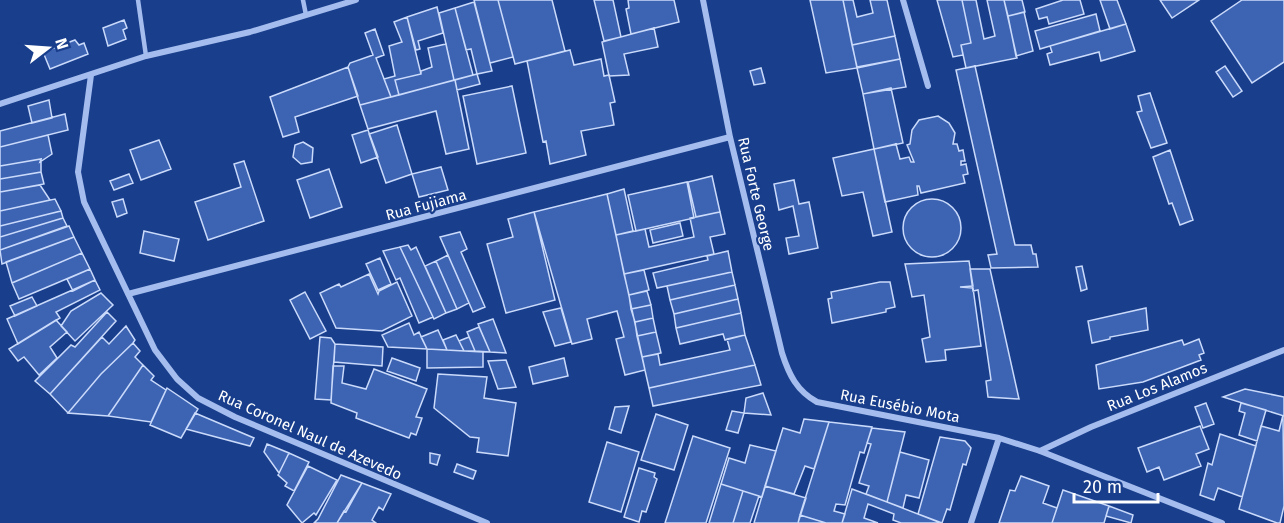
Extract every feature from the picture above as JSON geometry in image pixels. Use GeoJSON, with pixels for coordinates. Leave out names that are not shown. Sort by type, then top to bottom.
{"type":"FeatureCollection","features":[{"type":"Feature","properties":{"kind":"street"},"geometry":{"type":"LineString","coordinates":[[0,104],[146,56],[250,32],[357,0]]}},
{"type":"Feature","properties":{"kind":"street","name":"Rua Forte George"},"geometry":{"type":"LineString","coordinates":[[703,0],[730,137],[782,353],[788,372],[799,389]]}},
{"type":"Feature","properties":{"kind":"street"},"geometry":{"type":"LineString","coordinates":[[903,0],[928,86]]}},
{"type":"Feature","properties":{"kind":"street","name":"Rua Coronel Naul de Azevedo"},"geometry":{"type":"LineString","coordinates":[[91,75],[78,172],[84,202],[155,350],[177,379],[198,398],[329,458],[487,523]]}},
{"type":"Feature","properties":{"kind":"street","name":"Rua Fujiama"},"geometry":{"type":"LineString","coordinates":[[128,294],[730,137]]}},
{"type":"Feature","properties":{"kind":"street","name":"Rua Los Alamos"},"geometry":{"type":"LineString","coordinates":[[1040,451],[1091,427],[1284,350]]}},
{"type":"Feature","properties":{"kind":"street","name":"Rua Eusébio Mota"},"geometry":{"type":"LineString","coordinates":[[799,389],[817,402],[999,438],[1040,451],[1222,523]]}},
{"type":"Feature","properties":{"kind":"street"},"geometry":{"type":"LineString","coordinates":[[971,523],[999,438]]}},
{"type":"Feature","properties":{"kind":"lane"},"geometry":{"type":"LineString","coordinates":[[138,0],[146,56]]}},
{"type":"Feature","properties":{"kind":"lane"},"geometry":{"type":"LineString","coordinates":[[303,0],[306,15]]}},
{"type":"Feature","properties":{"kind":"building"},"geometry":{"type":"Polygon","coordinates":[[[474,0],[498,0],[513,57],[490,63],[474,0]]]}},
{"type":"Feature","properties":{"kind":"building"},"geometry":{"type":"Polygon","coordinates":[[[498,0],[552,0],[565,51],[515,64],[498,0]]]}},
{"type":"Feature","properties":{"kind":"building"},"geometry":{"type":"Polygon","coordinates":[[[594,0],[613,0],[621,37],[604,41],[594,0]]]}},
{"type":"Feature","properties":{"kind":"building"},"geometry":{"type":"Polygon","coordinates":[[[628,0],[674,0],[679,22],[631,34],[626,9],[629,8],[628,0]]]}},
{"type":"Feature","properties":{"kind":"building"},"geometry":{"type":"Polygon","coordinates":[[[810,0],[843,0],[857,68],[826,73],[810,0]]]}},
{"type":"Feature","properties":{"kind":"building"},"geometry":{"type":"Polygon","coordinates":[[[843,0],[853,0],[857,17],[873,13],[870,0],[887,0],[895,36],[852,45],[843,0]]]}},
{"type":"Feature","properties":{"kind":"building"},"geometry":{"type":"Polygon","coordinates":[[[937,0],[962,0],[971,43],[961,45],[963,55],[953,57],[937,0]]]}},
{"type":"Feature","properties":{"kind":"building"},"geometry":{"type":"Polygon","coordinates":[[[962,0],[976,0],[984,39],[995,36],[987,0],[1004,0],[1017,58],[966,68],[961,45],[971,43],[962,0]]]}},
{"type":"Feature","properties":{"kind":"building"},"geometry":{"type":"Polygon","coordinates":[[[1004,0],[1022,0],[1025,12],[1008,16],[1004,0]]]}},
{"type":"Feature","properties":{"kind":"building"},"geometry":{"type":"Polygon","coordinates":[[[1063,0],[1080,0],[1084,14],[1049,24],[1047,17],[1039,19],[1036,9],[1063,0]]]}},
{"type":"Feature","properties":{"kind":"building"},"geometry":{"type":"Polygon","coordinates":[[[1100,0],[1117,0],[1126,24],[1110,29],[1100,0]]]}},
{"type":"Feature","properties":{"kind":"building"},"geometry":{"type":"Polygon","coordinates":[[[1160,0],[1199,0],[1172,18],[1160,0]]]}},
{"type":"Feature","properties":{"kind":"building"},"geometry":{"type":"Polygon","coordinates":[[[1242,0],[1284,0],[1284,62],[1252,83],[1211,21],[1242,0]]]}},
{"type":"Feature","properties":{"kind":"building"},"geometry":{"type":"Polygon","coordinates":[[[474,2],[492,71],[477,74],[471,49],[466,50],[455,8],[474,2]]]}},
{"type":"Feature","properties":{"kind":"building"},"geometry":{"type":"Polygon","coordinates":[[[437,7],[443,33],[418,41],[420,49],[416,50],[407,17],[437,7]]]}},
{"type":"Feature","properties":{"kind":"building"},"geometry":{"type":"Polygon","coordinates":[[[455,8],[473,75],[454,80],[439,13],[455,8]]]}},
{"type":"Feature","properties":{"kind":"building"},"geometry":{"type":"Polygon","coordinates":[[[1024,12],[1033,51],[1016,56],[1008,16],[1024,12]]]}},
{"type":"Feature","properties":{"kind":"building"},"geometry":{"type":"Polygon","coordinates":[[[1096,14],[1100,31],[1040,49],[1035,31],[1096,14]]]}},
{"type":"Feature","properties":{"kind":"building"},"geometry":{"type":"Polygon","coordinates":[[[407,17],[421,74],[395,80],[399,95],[391,97],[384,79],[395,76],[389,46],[402,42],[394,22],[407,17]]]}},
{"type":"Feature","properties":{"kind":"building"},"geometry":{"type":"Polygon","coordinates":[[[124,20],[127,28],[123,30],[126,39],[108,46],[103,28],[124,20]]]}},
{"type":"Feature","properties":{"kind":"building"},"geometry":{"type":"Polygon","coordinates":[[[1126,24],[1135,51],[1101,61],[1099,52],[1050,65],[1047,54],[1052,52],[1050,46],[1126,24]]]}},
{"type":"Feature","properties":{"kind":"building"},"geometry":{"type":"Polygon","coordinates":[[[654,28],[658,47],[624,54],[629,75],[609,76],[602,42],[654,28]]]}},
{"type":"Feature","properties":{"kind":"building"},"geometry":{"type":"Polygon","coordinates":[[[375,29],[384,55],[376,58],[391,97],[360,105],[348,67],[350,63],[373,55],[365,33],[375,29]]]}},
{"type":"Feature","properties":{"kind":"building"},"geometry":{"type":"Polygon","coordinates":[[[895,36],[900,59],[857,67],[852,45],[895,36]]]}},
{"type":"Feature","properties":{"kind":"building"},"geometry":{"type":"Polygon","coordinates":[[[75,40],[79,45],[84,43],[88,54],[50,69],[43,52],[75,40]]]}},
{"type":"Feature","properties":{"kind":"building"},"geometry":{"type":"Polygon","coordinates":[[[446,44],[454,80],[399,95],[395,80],[421,74],[421,71],[432,67],[428,48],[446,44]]]}},
{"type":"Feature","properties":{"kind":"building"},"geometry":{"type":"Polygon","coordinates":[[[570,50],[574,65],[601,59],[604,76],[609,75],[615,102],[610,103],[614,125],[581,131],[586,155],[550,164],[546,141],[543,142],[527,61],[570,50]]]}},
{"type":"Feature","properties":{"kind":"building"},"geometry":{"type":"Polygon","coordinates":[[[900,59],[906,87],[863,94],[857,68],[900,59]]]}},
{"type":"Feature","properties":{"kind":"building"},"geometry":{"type":"Polygon","coordinates":[[[975,66],[1015,245],[1031,245],[1033,254],[1036,254],[1038,267],[991,268],[988,255],[997,254],[956,70],[975,66]]]}},
{"type":"Feature","properties":{"kind":"building"},"geometry":{"type":"Polygon","coordinates":[[[1225,66],[1242,91],[1233,97],[1216,72],[1225,66]]]}},
{"type":"Feature","properties":{"kind":"building"},"geometry":{"type":"Polygon","coordinates":[[[348,67],[358,96],[295,117],[299,132],[283,137],[270,97],[348,67]]]}},
{"type":"Feature","properties":{"kind":"building"},"geometry":{"type":"Polygon","coordinates":[[[761,68],[765,83],[754,85],[750,71],[761,68]]]}},
{"type":"Feature","properties":{"kind":"building"},"geometry":{"type":"Polygon","coordinates":[[[477,74],[480,84],[457,90],[455,80],[477,74]]]}},
{"type":"Feature","properties":{"kind":"building"},"geometry":{"type":"Polygon","coordinates":[[[455,80],[469,149],[446,154],[436,111],[368,129],[360,105],[455,80]]]}},
{"type":"Feature","properties":{"kind":"building"},"geometry":{"type":"Polygon","coordinates":[[[512,86],[526,153],[477,164],[463,96],[512,86]]]}},
{"type":"Feature","properties":{"kind":"building"},"geometry":{"type":"Polygon","coordinates":[[[891,88],[903,143],[874,149],[863,94],[891,88]]]}},
{"type":"Feature","properties":{"kind":"building"},"geometry":{"type":"Polygon","coordinates":[[[1150,93],[1167,143],[1151,148],[1137,112],[1142,111],[1138,96],[1150,93]]]}},
{"type":"Feature","properties":{"kind":"building"},"geometry":{"type":"Polygon","coordinates":[[[49,100],[52,118],[32,123],[28,106],[49,100]]]}},
{"type":"Feature","properties":{"kind":"building"},"geometry":{"type":"Polygon","coordinates":[[[65,114],[68,130],[0,147],[0,131],[65,114]]]}},
{"type":"Feature","properties":{"kind":"building"},"geometry":{"type":"Polygon","coordinates":[[[938,116],[949,123],[955,133],[953,144],[957,144],[959,151],[963,150],[965,161],[961,161],[961,165],[966,164],[968,174],[963,175],[965,183],[921,193],[917,186],[918,195],[885,202],[874,149],[896,144],[900,159],[909,157],[911,162],[914,162],[907,145],[910,144],[912,130],[919,120],[938,116]]]}},
{"type":"Feature","properties":{"kind":"building"},"geometry":{"type":"Polygon","coordinates":[[[397,125],[412,174],[386,183],[369,134],[397,125]]]}},
{"type":"Feature","properties":{"kind":"building"},"geometry":{"type":"Polygon","coordinates":[[[368,130],[378,157],[361,163],[352,135],[368,130]]]}},
{"type":"Feature","properties":{"kind":"building"},"geometry":{"type":"Polygon","coordinates":[[[48,135],[52,154],[40,162],[41,159],[0,166],[0,147],[48,135]]]}},
{"type":"Feature","properties":{"kind":"building"},"geometry":{"type":"Polygon","coordinates":[[[159,140],[171,169],[141,180],[130,150],[159,140]]]}},
{"type":"Feature","properties":{"kind":"building"},"geometry":{"type":"Polygon","coordinates":[[[303,142],[313,148],[312,162],[301,164],[293,157],[295,145],[303,142]]]}},
{"type":"Feature","properties":{"kind":"building"},"geometry":{"type":"Polygon","coordinates":[[[874,149],[892,232],[873,236],[863,192],[842,196],[833,158],[874,149]]]}},
{"type":"Feature","properties":{"kind":"building"},"geometry":{"type":"Polygon","coordinates":[[[1170,150],[1193,220],[1180,225],[1172,203],[1169,204],[1153,157],[1170,150]]]}},
{"type":"Feature","properties":{"kind":"building"},"geometry":{"type":"Polygon","coordinates":[[[41,159],[41,172],[0,179],[0,166],[41,159]]]}},
{"type":"Feature","properties":{"kind":"building"},"geometry":{"type":"Polygon","coordinates":[[[244,161],[264,221],[208,240],[195,202],[241,187],[234,164],[244,161]]]}},
{"type":"Feature","properties":{"kind":"building"},"geometry":{"type":"Polygon","coordinates":[[[441,167],[448,190],[419,197],[412,174],[441,167]]]}},
{"type":"Feature","properties":{"kind":"building"},"geometry":{"type":"Polygon","coordinates":[[[329,169],[342,207],[310,218],[297,180],[329,169]]]}},
{"type":"Feature","properties":{"kind":"building"},"geometry":{"type":"Polygon","coordinates":[[[41,172],[44,184],[0,192],[0,179],[41,172]]]}},
{"type":"Feature","properties":{"kind":"building"},"geometry":{"type":"Polygon","coordinates":[[[129,174],[133,183],[114,190],[110,181],[129,174]]]}},
{"type":"Feature","properties":{"kind":"building"},"geometry":{"type":"Polygon","coordinates":[[[712,176],[720,212],[696,217],[688,182],[712,176]]]}},
{"type":"Feature","properties":{"kind":"building"},"geometry":{"type":"Polygon","coordinates":[[[794,180],[799,204],[809,202],[818,248],[789,254],[786,238],[799,236],[793,206],[779,210],[774,184],[794,180]]]}},
{"type":"Feature","properties":{"kind":"building"},"geometry":{"type":"Polygon","coordinates":[[[687,182],[694,218],[636,231],[628,195],[687,182]]]}},
{"type":"Feature","properties":{"kind":"building"},"geometry":{"type":"Polygon","coordinates":[[[40,185],[50,200],[0,211],[0,192],[40,185]]]}},
{"type":"Feature","properties":{"kind":"building"},"geometry":{"type":"Polygon","coordinates":[[[624,189],[633,231],[616,235],[607,194],[624,189]]]}},
{"type":"Feature","properties":{"kind":"building"},"geometry":{"type":"Polygon","coordinates":[[[607,194],[645,370],[625,375],[616,339],[624,337],[617,311],[587,319],[592,339],[572,344],[534,212],[607,194]]]}},
{"type":"Feature","properties":{"kind":"building"},"geometry":{"type":"Polygon","coordinates":[[[55,199],[61,211],[0,226],[0,211],[55,199]]]}},
{"type":"Feature","properties":{"kind":"building"},"geometry":{"type":"Polygon","coordinates":[[[123,199],[127,213],[117,217],[112,202],[123,199]]]}},
{"type":"Feature","properties":{"kind":"building"},"geometry":{"type":"Polygon","coordinates":[[[926,199],[938,199],[953,207],[961,222],[961,234],[953,249],[938,257],[926,257],[911,249],[903,234],[903,222],[911,207],[926,199]]]}},
{"type":"Feature","properties":{"kind":"building"},"geometry":{"type":"Polygon","coordinates":[[[61,211],[63,218],[0,237],[0,226],[61,211]]]}},
{"type":"Feature","properties":{"kind":"building"},"geometry":{"type":"Polygon","coordinates":[[[534,212],[555,300],[506,313],[487,244],[513,237],[508,219],[534,212]]]}},
{"type":"Feature","properties":{"kind":"building"},"geometry":{"type":"Polygon","coordinates":[[[720,212],[725,234],[710,237],[714,254],[624,274],[616,235],[645,229],[649,247],[694,237],[690,218],[720,212]]]}},
{"type":"Feature","properties":{"kind":"building"},"geometry":{"type":"Polygon","coordinates":[[[63,218],[67,226],[0,250],[0,237],[63,218]]]}},
{"type":"Feature","properties":{"kind":"building"},"geometry":{"type":"Polygon","coordinates":[[[680,223],[683,236],[653,243],[650,230],[680,223]]]}},
{"type":"Feature","properties":{"kind":"building"},"geometry":{"type":"Polygon","coordinates":[[[69,226],[74,237],[2,264],[0,250],[69,226]]]}},
{"type":"Feature","properties":{"kind":"building"},"geometry":{"type":"Polygon","coordinates":[[[144,231],[179,239],[174,261],[140,253],[144,231]]]}},
{"type":"Feature","properties":{"kind":"building"},"geometry":{"type":"Polygon","coordinates":[[[460,232],[467,249],[461,252],[485,307],[473,312],[440,237],[460,232]]]}},
{"type":"Feature","properties":{"kind":"building"},"geometry":{"type":"Polygon","coordinates":[[[74,237],[82,253],[12,283],[6,262],[74,237]]]}},
{"type":"Feature","properties":{"kind":"building"},"geometry":{"type":"Polygon","coordinates":[[[408,245],[411,250],[416,247],[446,313],[434,319],[400,247],[408,245]]]}},
{"type":"Feature","properties":{"kind":"building"},"geometry":{"type":"Polygon","coordinates":[[[400,247],[433,317],[419,323],[400,278],[396,280],[383,251],[400,247]]]}},
{"type":"Feature","properties":{"kind":"building"},"geometry":{"type":"Polygon","coordinates":[[[728,251],[732,272],[657,288],[653,273],[708,260],[707,256],[728,251]]]}},
{"type":"Feature","properties":{"kind":"building"},"geometry":{"type":"Polygon","coordinates":[[[82,253],[90,269],[19,299],[12,283],[82,253]]]}},
{"type":"Feature","properties":{"kind":"building"},"geometry":{"type":"Polygon","coordinates":[[[448,255],[469,303],[457,309],[436,261],[448,255]]]}},
{"type":"Feature","properties":{"kind":"building"},"geometry":{"type":"Polygon","coordinates":[[[380,258],[391,284],[378,290],[366,264],[380,258]]]}},
{"type":"Feature","properties":{"kind":"building"},"geometry":{"type":"Polygon","coordinates":[[[436,261],[457,309],[446,313],[425,266],[436,261]]]}},
{"type":"Feature","properties":{"kind":"building"},"geometry":{"type":"Polygon","coordinates":[[[969,261],[973,286],[960,287],[973,288],[981,346],[945,350],[946,360],[926,362],[922,339],[930,337],[924,295],[912,297],[905,264],[969,261]]]}},
{"type":"Feature","properties":{"kind":"building"},"geometry":{"type":"Polygon","coordinates":[[[1082,266],[1087,289],[1081,291],[1076,267],[1082,266]]]}},
{"type":"Feature","properties":{"kind":"building"},"geometry":{"type":"Polygon","coordinates":[[[90,269],[95,280],[73,291],[67,279],[90,269]]]}},
{"type":"Feature","properties":{"kind":"building"},"geometry":{"type":"Polygon","coordinates":[[[970,269],[990,269],[1019,399],[988,397],[986,381],[991,380],[978,290],[973,291],[970,269]]]}},
{"type":"Feature","properties":{"kind":"building"},"geometry":{"type":"Polygon","coordinates":[[[644,270],[649,290],[629,295],[624,274],[644,270]]]}},
{"type":"Feature","properties":{"kind":"building"},"geometry":{"type":"Polygon","coordinates":[[[732,272],[735,285],[670,300],[667,286],[732,272]]]}},
{"type":"Feature","properties":{"kind":"building"},"geometry":{"type":"Polygon","coordinates":[[[369,274],[378,294],[379,291],[397,282],[412,316],[382,331],[336,328],[320,293],[339,284],[341,287],[369,274]]]}},
{"type":"Feature","properties":{"kind":"building"},"geometry":{"type":"Polygon","coordinates":[[[95,280],[100,290],[56,312],[60,318],[18,344],[7,319],[95,280]]]}},
{"type":"Feature","properties":{"kind":"building"},"geometry":{"type":"Polygon","coordinates":[[[890,282],[895,307],[886,309],[886,312],[832,323],[828,299],[832,298],[831,292],[890,282]]]}},
{"type":"Feature","properties":{"kind":"building"},"geometry":{"type":"Polygon","coordinates":[[[735,285],[738,299],[674,314],[670,300],[735,285]]]}},
{"type":"Feature","properties":{"kind":"building"},"geometry":{"type":"Polygon","coordinates":[[[647,291],[651,305],[631,309],[629,295],[647,291]]]}},
{"type":"Feature","properties":{"kind":"building"},"geometry":{"type":"Polygon","coordinates":[[[305,292],[326,331],[310,339],[290,300],[305,292]]]}},
{"type":"Feature","properties":{"kind":"building"},"geometry":{"type":"Polygon","coordinates":[[[101,293],[113,305],[75,341],[61,326],[71,311],[101,293]]]}},
{"type":"Feature","properties":{"kind":"building"},"geometry":{"type":"Polygon","coordinates":[[[32,297],[37,306],[15,316],[10,306],[32,297]]]}},
{"type":"Feature","properties":{"kind":"building"},"geometry":{"type":"Polygon","coordinates":[[[738,299],[741,313],[676,328],[674,314],[738,299]]]}},
{"type":"Feature","properties":{"kind":"building"},"geometry":{"type":"Polygon","coordinates":[[[651,305],[653,318],[635,322],[631,309],[651,305]]]}},
{"type":"Feature","properties":{"kind":"building"},"geometry":{"type":"Polygon","coordinates":[[[561,308],[571,342],[555,346],[543,312],[561,308]]]}},
{"type":"Feature","properties":{"kind":"building"},"geometry":{"type":"Polygon","coordinates":[[[1146,308],[1148,330],[1092,343],[1088,321],[1146,308]]]}},
{"type":"Feature","properties":{"kind":"building"},"geometry":{"type":"Polygon","coordinates":[[[107,312],[116,321],[50,394],[35,381],[71,345],[75,347],[107,312]]]}},
{"type":"Feature","properties":{"kind":"building"},"geometry":{"type":"Polygon","coordinates":[[[741,313],[745,335],[725,340],[723,334],[680,344],[676,328],[741,313]]]}},
{"type":"Feature","properties":{"kind":"building"},"geometry":{"type":"Polygon","coordinates":[[[653,318],[656,332],[637,336],[635,322],[653,318]]]}},
{"type":"Feature","properties":{"kind":"building"},"geometry":{"type":"Polygon","coordinates":[[[493,319],[506,353],[490,352],[478,324],[493,319]]]}},
{"type":"Feature","properties":{"kind":"building"},"geometry":{"type":"Polygon","coordinates":[[[56,320],[67,332],[50,347],[57,358],[39,375],[24,357],[18,361],[9,349],[56,320]]]}},
{"type":"Feature","properties":{"kind":"building"},"geometry":{"type":"Polygon","coordinates":[[[409,323],[414,335],[419,332],[427,349],[388,347],[382,335],[409,323]]]}},
{"type":"Feature","properties":{"kind":"building"},"geometry":{"type":"Polygon","coordinates":[[[126,326],[135,340],[133,343],[101,374],[68,413],[50,394],[102,337],[109,344],[126,326]]]}},
{"type":"Feature","properties":{"kind":"building"},"geometry":{"type":"Polygon","coordinates":[[[479,327],[490,352],[475,351],[467,332],[479,327]]]}},
{"type":"Feature","properties":{"kind":"building"},"geometry":{"type":"Polygon","coordinates":[[[438,330],[447,350],[427,349],[421,337],[438,330]]]}},
{"type":"Feature","properties":{"kind":"building"},"geometry":{"type":"Polygon","coordinates":[[[656,332],[661,353],[642,357],[637,336],[656,332]]]}},
{"type":"Feature","properties":{"kind":"building"},"geometry":{"type":"Polygon","coordinates":[[[456,335],[464,351],[447,350],[443,340],[456,335]]]}},
{"type":"Feature","properties":{"kind":"building"},"geometry":{"type":"Polygon","coordinates":[[[745,335],[755,365],[649,388],[642,357],[658,354],[660,365],[730,350],[727,339],[745,335]]]}},
{"type":"Feature","properties":{"kind":"building"},"geometry":{"type":"Polygon","coordinates":[[[320,337],[331,338],[335,344],[331,400],[315,399],[320,337]]]}},
{"type":"Feature","properties":{"kind":"building"},"geometry":{"type":"Polygon","coordinates":[[[469,337],[475,351],[464,351],[459,341],[469,337]]]}},
{"type":"Feature","properties":{"kind":"building"},"geometry":{"type":"Polygon","coordinates":[[[1199,339],[1204,353],[1199,355],[1201,360],[1143,382],[1099,389],[1096,365],[1182,340],[1184,345],[1199,339]]]}},
{"type":"Feature","properties":{"kind":"building"},"geometry":{"type":"Polygon","coordinates":[[[133,343],[140,351],[135,357],[143,365],[108,416],[68,413],[101,374],[133,343]]]}},
{"type":"Feature","properties":{"kind":"building"},"geometry":{"type":"Polygon","coordinates":[[[335,344],[383,347],[382,366],[334,362],[335,344]]]}},
{"type":"Feature","properties":{"kind":"building"},"geometry":{"type":"Polygon","coordinates":[[[427,349],[483,352],[483,367],[427,368],[427,349]]]}},
{"type":"Feature","properties":{"kind":"building"},"geometry":{"type":"Polygon","coordinates":[[[392,358],[420,368],[416,381],[387,371],[392,358]]]}},
{"type":"Feature","properties":{"kind":"building"},"geometry":{"type":"Polygon","coordinates":[[[564,358],[568,376],[533,384],[529,367],[564,358]]]}},
{"type":"Feature","properties":{"kind":"building"},"geometry":{"type":"Polygon","coordinates":[[[506,360],[516,387],[498,389],[488,361],[506,360]]]}},
{"type":"Feature","properties":{"kind":"building"},"geometry":{"type":"Polygon","coordinates":[[[143,365],[154,376],[151,380],[166,390],[151,422],[108,416],[143,365]]]}},
{"type":"Feature","properties":{"kind":"building"},"geometry":{"type":"Polygon","coordinates":[[[755,365],[761,385],[653,406],[649,388],[755,365]]]}},
{"type":"Feature","properties":{"kind":"building"},"geometry":{"type":"Polygon","coordinates":[[[333,366],[344,366],[342,383],[366,389],[374,369],[427,389],[416,417],[422,418],[416,435],[411,433],[409,438],[356,418],[357,413],[331,403],[333,366]]]}},
{"type":"Feature","properties":{"kind":"building"},"geometry":{"type":"Polygon","coordinates":[[[438,374],[487,377],[484,398],[516,403],[508,456],[477,452],[479,438],[470,437],[434,408],[438,374]]]}},
{"type":"Feature","properties":{"kind":"building"},"geometry":{"type":"Polygon","coordinates":[[[167,388],[198,409],[181,438],[150,425],[167,388]]]}},
{"type":"Feature","properties":{"kind":"building"},"geometry":{"type":"Polygon","coordinates":[[[1245,389],[1284,397],[1284,416],[1223,397],[1245,389]]]}},
{"type":"Feature","properties":{"kind":"building"},"geometry":{"type":"Polygon","coordinates":[[[763,393],[771,415],[744,413],[746,398],[763,393]]]}},
{"type":"Feature","properties":{"kind":"building"},"geometry":{"type":"Polygon","coordinates":[[[1206,403],[1214,424],[1203,428],[1195,407],[1206,403]]]}},
{"type":"Feature","properties":{"kind":"building"},"geometry":{"type":"Polygon","coordinates":[[[1241,403],[1266,410],[1257,441],[1239,435],[1245,413],[1239,411],[1241,403]]]}},
{"type":"Feature","properties":{"kind":"building"},"geometry":{"type":"Polygon","coordinates":[[[629,406],[621,433],[609,429],[615,407],[629,406]]]}},
{"type":"Feature","properties":{"kind":"building"},"geometry":{"type":"Polygon","coordinates":[[[732,411],[744,413],[738,433],[726,430],[732,411]]]}},
{"type":"Feature","properties":{"kind":"building"},"geometry":{"type":"Polygon","coordinates":[[[195,413],[254,438],[250,446],[186,429],[195,413]]]}},
{"type":"Feature","properties":{"kind":"building"},"geometry":{"type":"Polygon","coordinates":[[[656,414],[688,425],[674,470],[641,460],[656,414]]]}},
{"type":"Feature","properties":{"kind":"building"},"geometry":{"type":"Polygon","coordinates":[[[1283,415],[1284,506],[1280,523],[1277,523],[1239,509],[1261,426],[1279,431],[1283,415]]]}},
{"type":"Feature","properties":{"kind":"building"},"geometry":{"type":"Polygon","coordinates":[[[804,419],[829,422],[814,469],[805,466],[794,494],[765,486],[783,428],[800,433],[804,419]]]}},
{"type":"Feature","properties":{"kind":"building"},"geometry":{"type":"Polygon","coordinates":[[[829,422],[872,427],[864,453],[860,452],[845,505],[836,504],[834,511],[845,514],[842,523],[826,523],[800,515],[829,422]]]}},
{"type":"Feature","properties":{"kind":"building"},"geometry":{"type":"Polygon","coordinates":[[[1200,426],[1209,449],[1196,454],[1201,466],[1164,480],[1159,467],[1147,472],[1138,448],[1200,426]]]}},
{"type":"Feature","properties":{"kind":"building"},"geometry":{"type":"Polygon","coordinates":[[[872,428],[905,432],[887,502],[866,494],[869,486],[859,483],[871,444],[867,443],[872,428]]]}},
{"type":"Feature","properties":{"kind":"building"},"geometry":{"type":"Polygon","coordinates":[[[1220,434],[1256,446],[1242,497],[1218,488],[1214,500],[1200,495],[1208,463],[1212,465],[1220,434]]]}},
{"type":"Feature","properties":{"kind":"building"},"geometry":{"type":"Polygon","coordinates":[[[693,436],[730,448],[706,523],[665,523],[693,436]]]}},
{"type":"Feature","properties":{"kind":"building"},"geometry":{"type":"Polygon","coordinates":[[[940,437],[965,441],[971,448],[966,465],[963,464],[950,510],[947,509],[942,523],[918,514],[940,437]]]}},
{"type":"Feature","properties":{"kind":"building"},"geometry":{"type":"Polygon","coordinates":[[[607,442],[639,452],[621,512],[589,502],[607,442]]]}},
{"type":"Feature","properties":{"kind":"building"},"geometry":{"type":"Polygon","coordinates":[[[267,444],[289,453],[279,473],[264,452],[267,444]]]}},
{"type":"Feature","properties":{"kind":"building"},"geometry":{"type":"Polygon","coordinates":[[[750,445],[776,451],[762,497],[721,484],[729,458],[745,463],[750,445]]]}},
{"type":"Feature","properties":{"kind":"building"},"geometry":{"type":"Polygon","coordinates":[[[900,452],[929,460],[919,498],[906,495],[903,508],[887,502],[900,452]]]}},
{"type":"Feature","properties":{"kind":"building"},"geometry":{"type":"Polygon","coordinates":[[[289,453],[309,462],[294,491],[285,486],[287,483],[278,475],[289,453]]]}},
{"type":"Feature","properties":{"kind":"building"},"geometry":{"type":"Polygon","coordinates":[[[430,453],[440,455],[437,465],[430,463],[430,453]]]}},
{"type":"Feature","properties":{"kind":"building"},"geometry":{"type":"Polygon","coordinates":[[[457,464],[476,471],[473,479],[454,472],[457,464]]]}},
{"type":"Feature","properties":{"kind":"building"},"geometry":{"type":"Polygon","coordinates":[[[308,466],[337,480],[316,515],[314,513],[302,523],[287,505],[308,466]]]}},
{"type":"Feature","properties":{"kind":"building"},"geometry":{"type":"Polygon","coordinates":[[[639,468],[655,473],[654,477],[657,479],[646,512],[642,511],[639,522],[624,517],[639,468]]]}},
{"type":"Feature","properties":{"kind":"building"},"geometry":{"type":"Polygon","coordinates":[[[341,475],[362,483],[337,523],[314,523],[318,519],[341,475]]]}},
{"type":"Feature","properties":{"kind":"building"},"geometry":{"type":"Polygon","coordinates":[[[1021,476],[1049,486],[1043,503],[1057,508],[1052,523],[999,523],[1010,490],[1015,491],[1021,476]]]}},
{"type":"Feature","properties":{"kind":"building"},"geometry":{"type":"Polygon","coordinates":[[[362,483],[391,494],[383,510],[379,507],[372,520],[376,523],[337,523],[344,511],[346,512],[362,483]]]}},
{"type":"Feature","properties":{"kind":"building"},"geometry":{"type":"Polygon","coordinates":[[[721,484],[743,491],[733,523],[709,523],[721,484]]]}},
{"type":"Feature","properties":{"kind":"building"},"geometry":{"type":"Polygon","coordinates":[[[765,486],[806,498],[798,523],[754,523],[765,486]]]}},
{"type":"Feature","properties":{"kind":"building"},"geometry":{"type":"Polygon","coordinates":[[[852,489],[941,523],[901,523],[893,520],[894,514],[868,504],[864,518],[878,523],[842,523],[852,489]]]}},
{"type":"Feature","properties":{"kind":"building"},"geometry":{"type":"Polygon","coordinates":[[[1063,490],[1109,506],[1104,523],[1052,523],[1063,490]]]}},
{"type":"Feature","properties":{"kind":"building"},"geometry":{"type":"Polygon","coordinates":[[[743,491],[759,496],[750,523],[733,523],[743,491]]]}},
{"type":"Feature","properties":{"kind":"building"},"geometry":{"type":"Polygon","coordinates":[[[1109,506],[1133,515],[1131,523],[1106,516],[1109,506]]]}},
{"type":"Feature","properties":{"kind":"building"},"geometry":{"type":"Polygon","coordinates":[[[800,515],[826,523],[798,523],[800,515]]]}}]}
